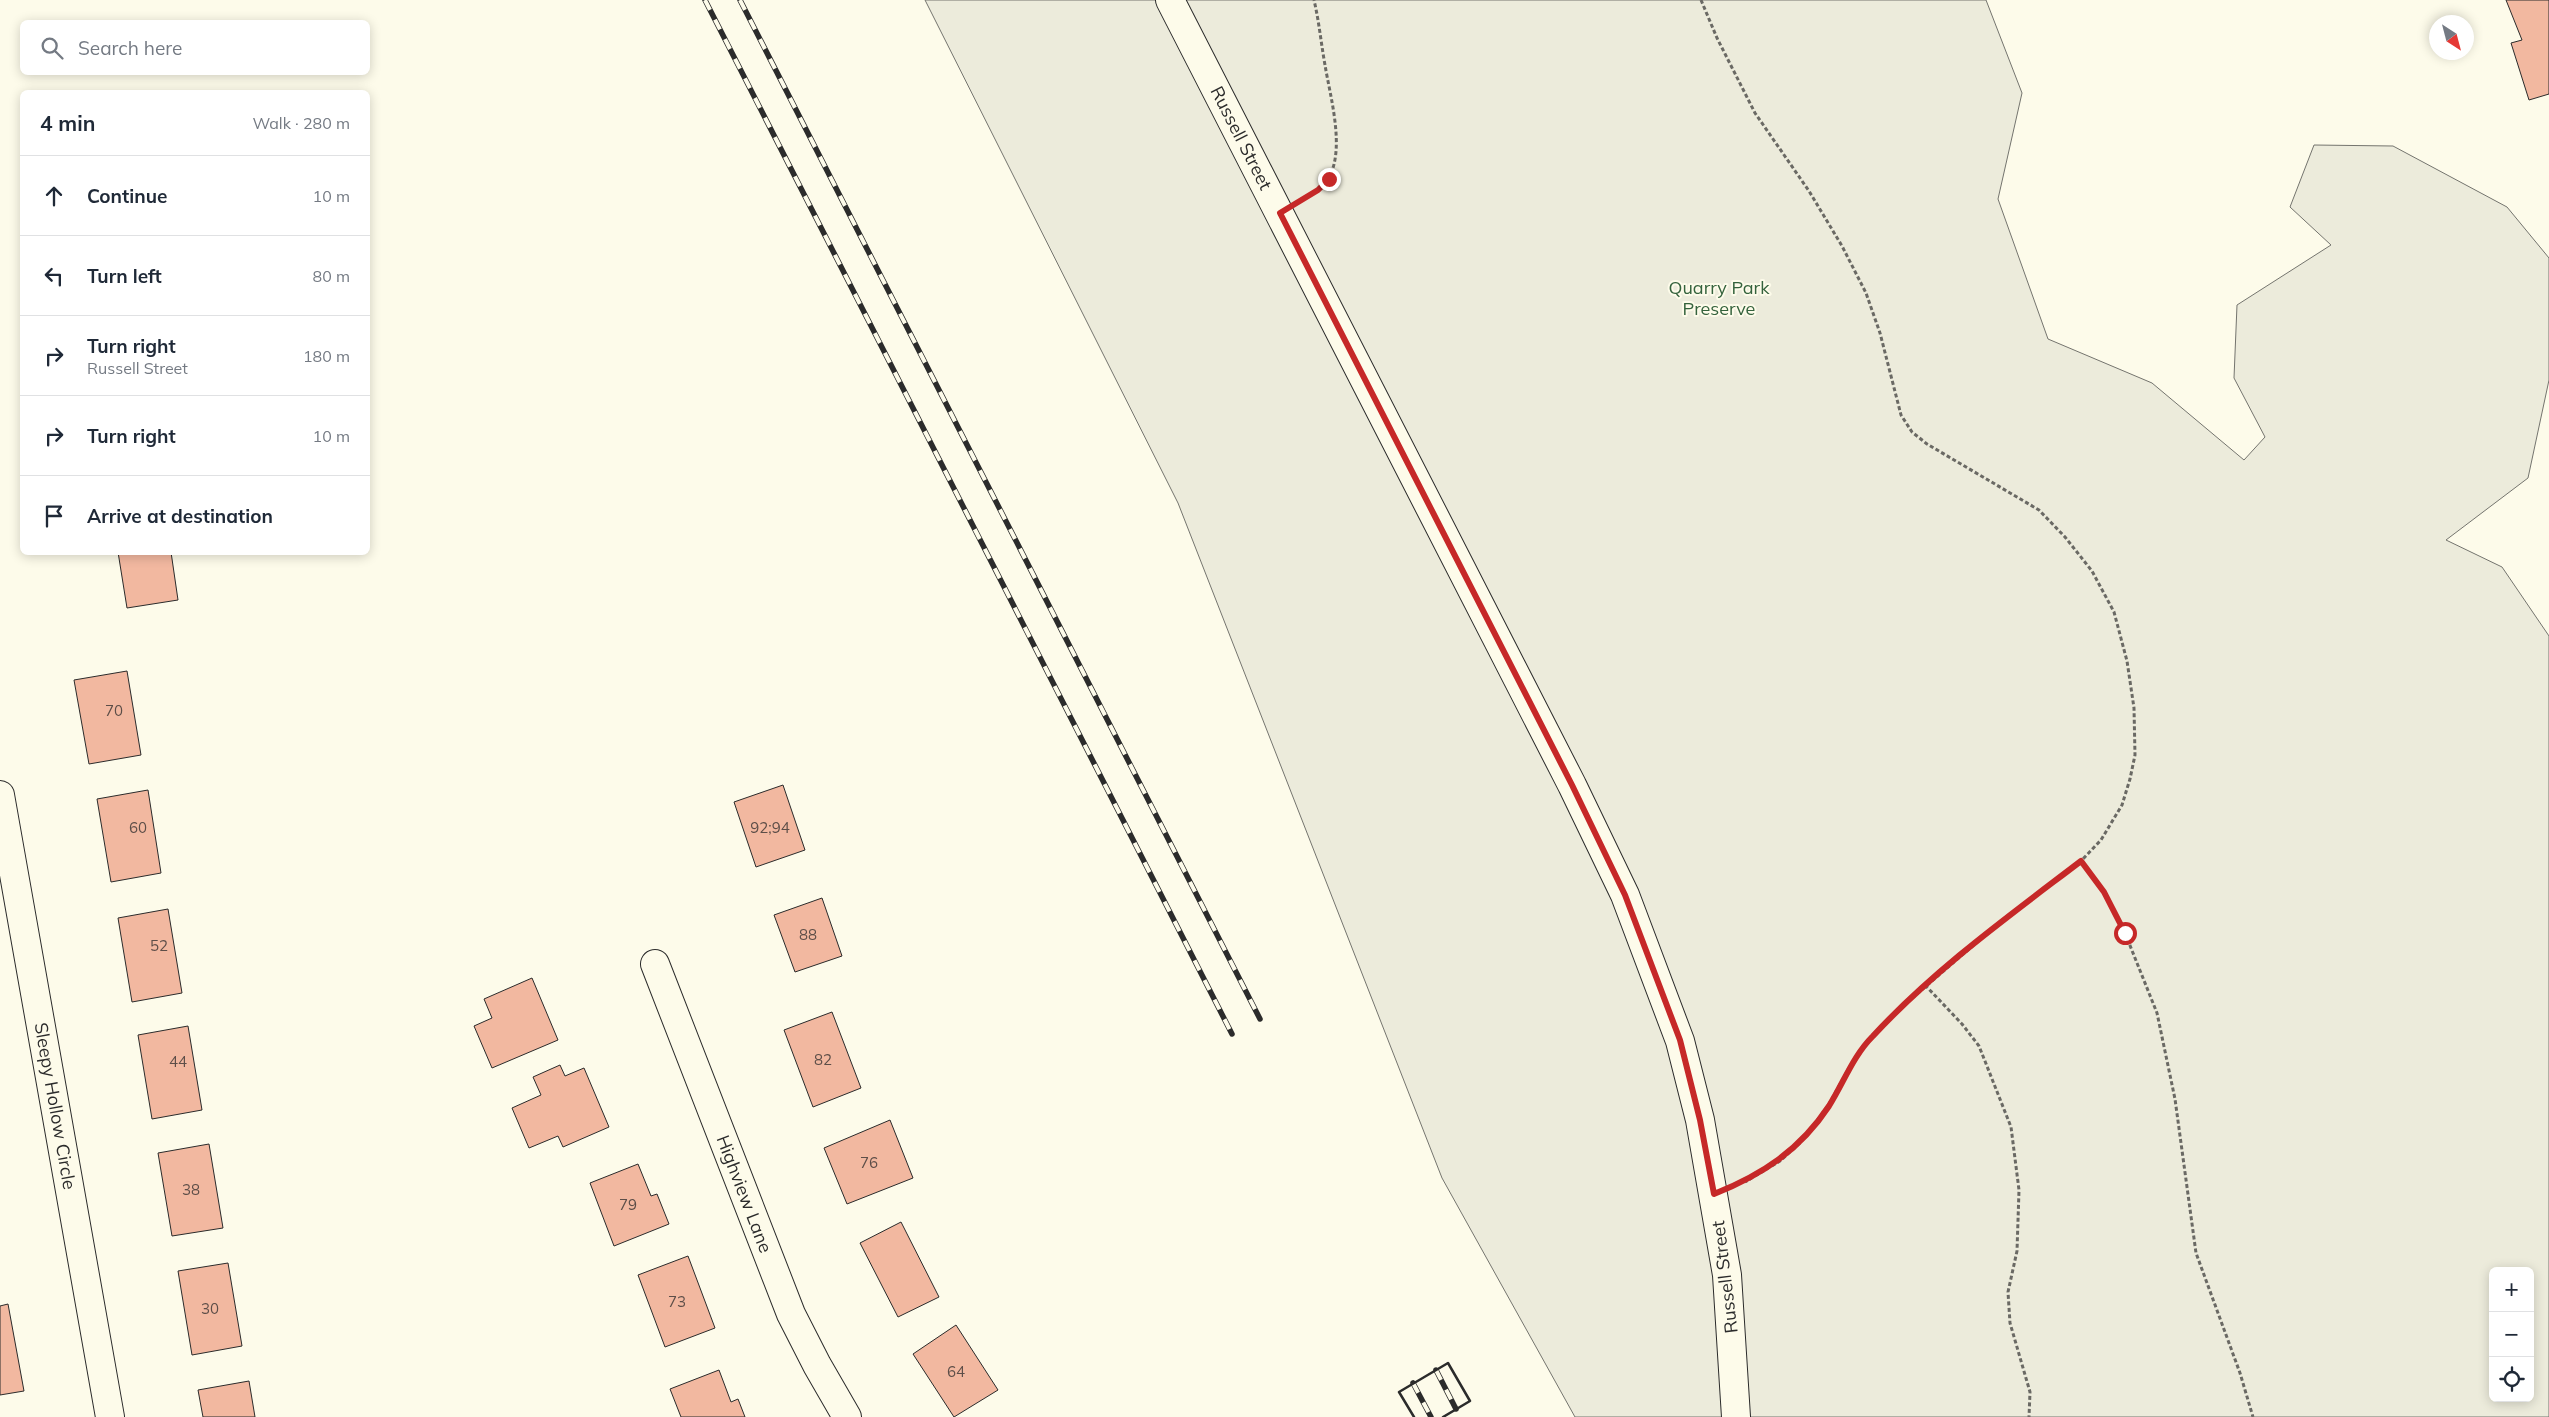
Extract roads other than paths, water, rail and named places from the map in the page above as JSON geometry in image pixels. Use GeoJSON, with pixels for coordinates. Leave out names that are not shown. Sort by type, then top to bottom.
{"type":"FeatureCollection","features":[{"type":"Feature","properties":{"kind":"street","name":"Russell Street"},"geometry":{"type":"LineString","coordinates":[[1170,0],[1572,785],[1625,895],[1680,1040],[1700,1120],[1727,1274],[1736,1417]]}},
{"type":"Feature","properties":{"kind":"street","name":"Sleepy Hollow Circle"},"geometry":{"type":"LineString","coordinates":[[0,795],[110,1417]]}},
{"type":"Feature","properties":{"kind":"street","name":"Highview Lane"},"geometry":{"type":"LineString","coordinates":[[655,964],[792,1314],[817,1365],[846,1417]]}},
{"type":"Feature","properties":{"kind":"railway"},"geometry":{"type":"LineString","coordinates":[[705,0],[1232,1034]]}},
{"type":"Feature","properties":{"kind":"railway"},"geometry":{"type":"LineString","coordinates":[[740,0],[1260,1019]]}},
{"type":"Feature","properties":{"kind":"railway"},"geometry":{"type":"LineString","coordinates":[[1436,1370],[1456,1409]]}},
{"type":"Feature","properties":{"kind":"railway"},"geometry":{"type":"LineString","coordinates":[[1413,1383],[1431,1417]]}},
{"type":"Feature","properties":{"kind":"park label","name":"Quarry Park Preserve"},"geometry":{"type":"Point","coordinates":[1719,298]}}]}
